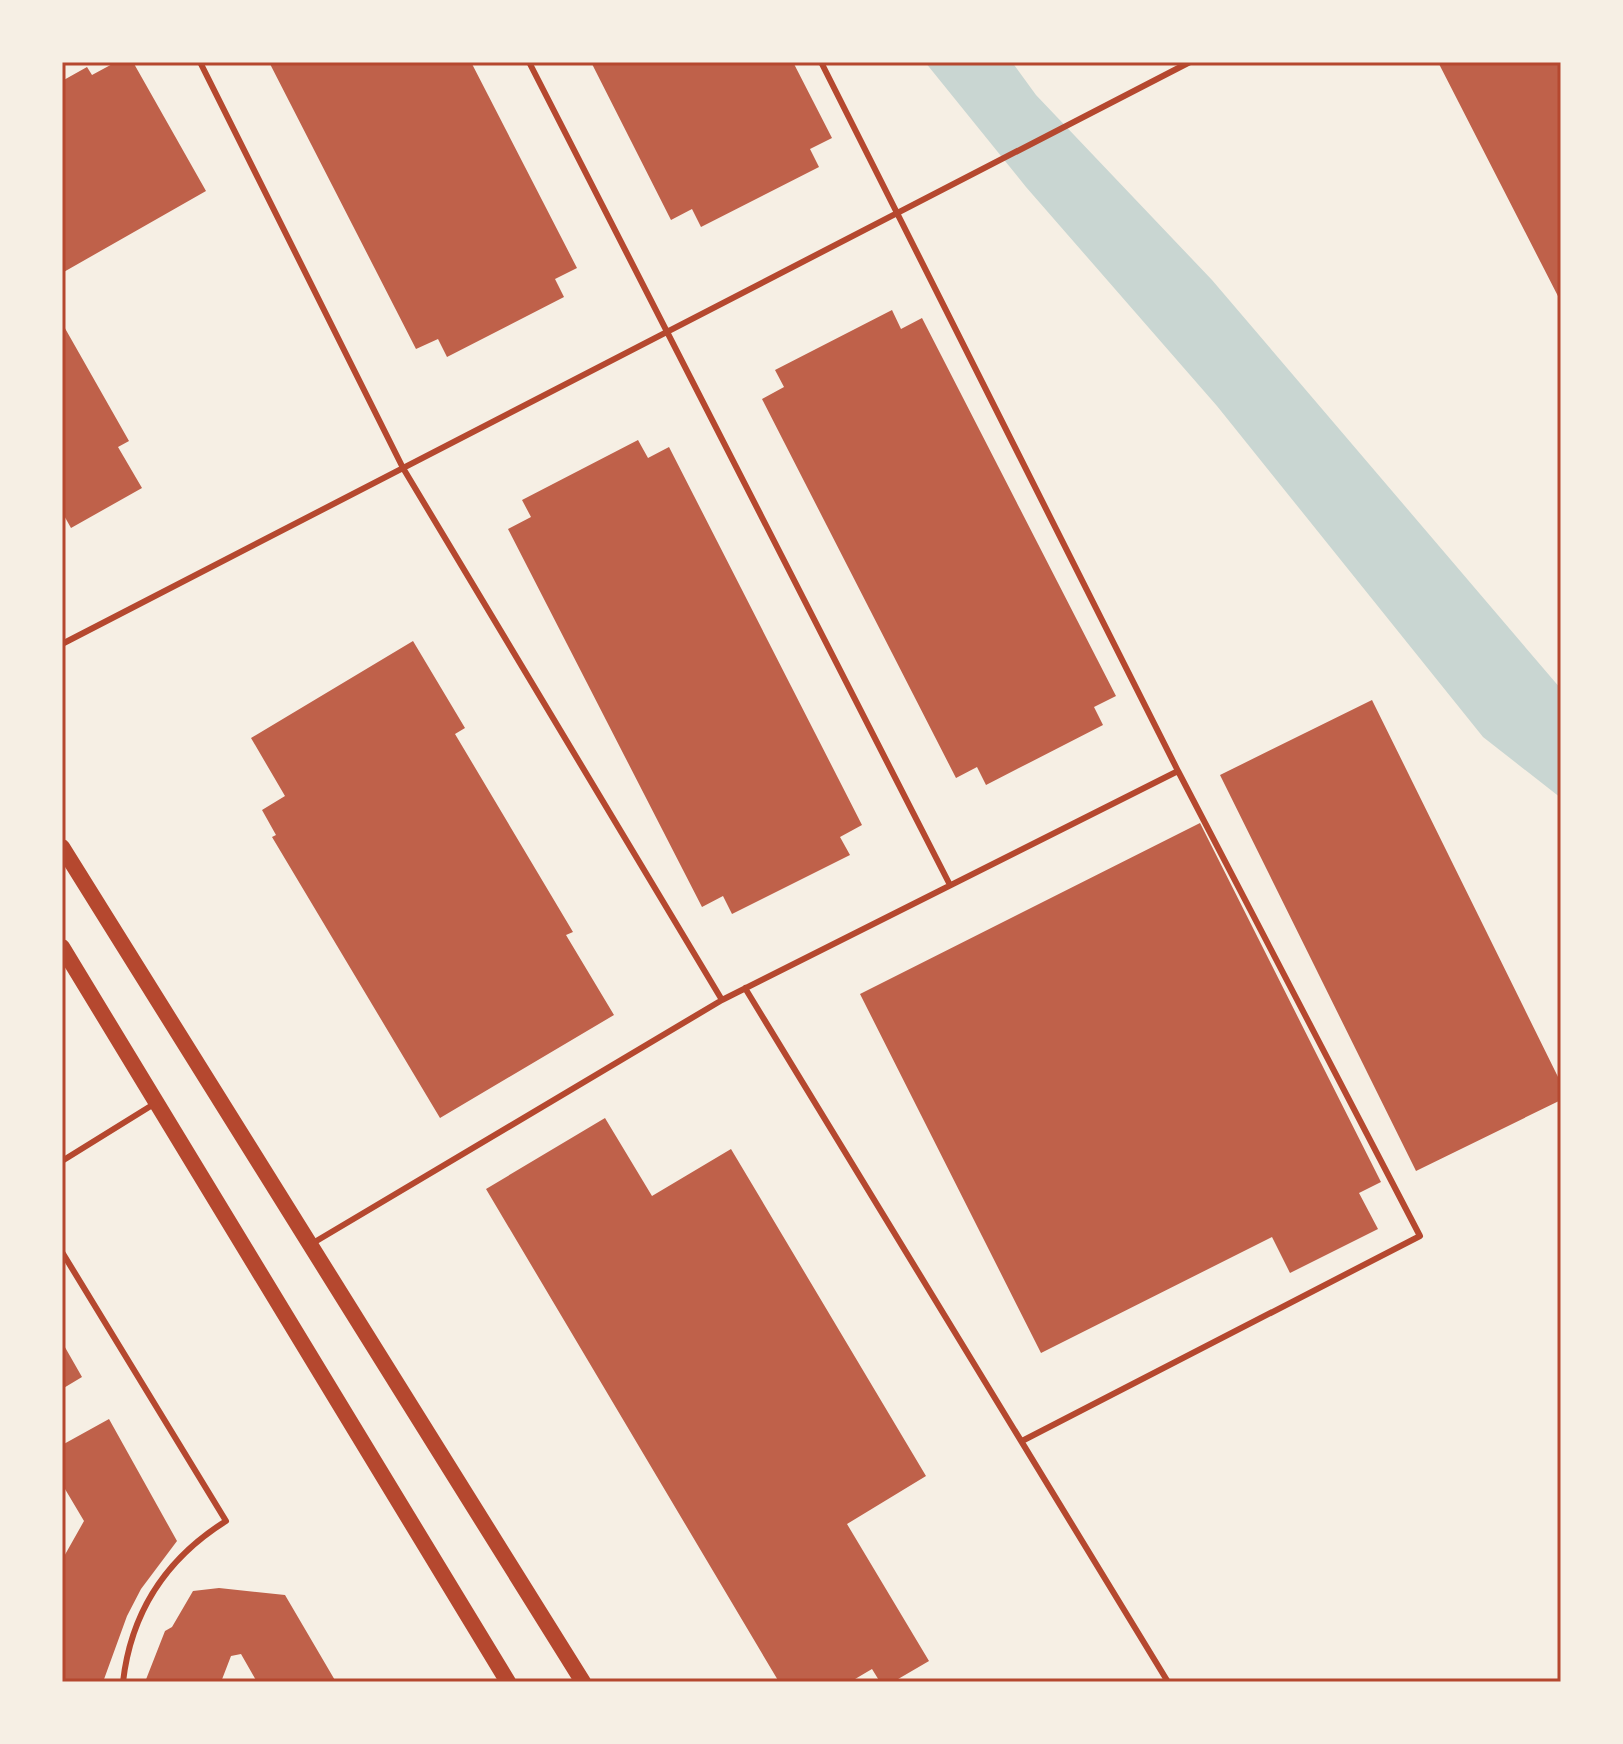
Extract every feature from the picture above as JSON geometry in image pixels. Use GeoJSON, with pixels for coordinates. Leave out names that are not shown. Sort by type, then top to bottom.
{"type":"FeatureCollection","features":[{"type":"Feature","properties":{"kind":"main road"},"geometry":{"type":"LineString","coordinates":[[62,847],[583,1682]]}},
{"type":"Feature","properties":{"kind":"main road"},"geometry":{"type":"LineString","coordinates":[[62,947],[508,1682]]}},
{"type":"Feature","properties":{"kind":"lane"},"geometry":{"type":"LineString","coordinates":[[200,62],[403,468],[722,1000]]}},
{"type":"Feature","properties":{"kind":"lane"},"geometry":{"type":"LineString","coordinates":[[529,62],[950,885]]}},
{"type":"Feature","properties":{"kind":"lane"},"geometry":{"type":"LineString","coordinates":[[821,62],[1178,771],[1420,1236],[1022,1441]]}},
{"type":"Feature","properties":{"kind":"lane"},"geometry":{"type":"LineString","coordinates":[[62,644],[1190,62]]}},
{"type":"Feature","properties":{"kind":"lane"},"geometry":{"type":"LineString","coordinates":[[310,1245],[722,1000],[1178,771]]}},
{"type":"Feature","properties":{"kind":"lane"},"geometry":{"type":"LineString","coordinates":[[745,988],[1168,1682]]}},
{"type":"Feature","properties":{"kind":"lane"},"geometry":{"type":"LineString","coordinates":[[62,1161],[156,1102]]}},
{"type":"Feature","properties":{"kind":"lane"},"geometry":{"type":"LineString","coordinates":[[62,1252],[226,1521],[185,1551],[147,1600],[134,1628],[123,1682]]}},
{"type":"Feature","properties":{"kind":"shaded area"},"geometry":{"type":"Polygon","coordinates":[[[925,62],[1012,62],[1036,95],[1212,280],[1561,689],[1561,798],[1483,737],[1217,406],[1026,187],[925,62]]]}},
{"type":"Feature","properties":{"kind":"building"},"geometry":{"type":"Polygon","coordinates":[[[116,62],[133,62],[206,191],[62,273],[62,81],[87,67],[92,75],[116,62]]]}},
{"type":"Feature","properties":{"kind":"building"},"geometry":{"type":"Polygon","coordinates":[[[269,62],[471,62],[577,268],[555,279],[564,297],[447,357],[438,339],[416,349],[269,62]]]}},
{"type":"Feature","properties":{"kind":"building"},"geometry":{"type":"Polygon","coordinates":[[[591,62],[793,62],[832,138],[810,149],[819,167],[701,227],[692,209],[671,220],[591,62]]]}},
{"type":"Feature","properties":{"kind":"building"},"geometry":{"type":"Polygon","coordinates":[[[1438,62],[1561,62],[1561,302],[1438,62]]]}},
{"type":"Feature","properties":{"kind":"building"},"geometry":{"type":"Polygon","coordinates":[[[892,310],[901,329],[922,318],[1116,696],[1094,707],[1103,725],[986,785],[977,767],[956,778],[762,399],[784,387],[775,370],[892,310]]]}},
{"type":"Feature","properties":{"kind":"building"},"geometry":{"type":"Polygon","coordinates":[[[62,323],[129,441],[118,447],[142,488],[71,528],[62,512],[62,323]]]}},
{"type":"Feature","properties":{"kind":"building"},"geometry":{"type":"Polygon","coordinates":[[[638,440],[648,458],[669,447],[862,825],[840,837],[850,855],[732,914],[723,896],[702,907],[508,529],[531,517],[522,500],[638,440]]]}},
{"type":"Feature","properties":{"kind":"building"},"geometry":{"type":"Polygon","coordinates":[[[413,641],[465,728],[455,734],[573,932],[566,935],[614,1015],[440,1118],[272,837],[276,835],[262,810],[285,796],[251,738],[413,641]]]}},
{"type":"Feature","properties":{"kind":"building"},"geometry":{"type":"Polygon","coordinates":[[[1372,700],[1561,1083],[1561,1100],[1416,1171],[1220,775],[1372,700]]]}},
{"type":"Feature","properties":{"kind":"building"},"geometry":{"type":"Polygon","coordinates":[[[1200,823],[1381,1182],[1359,1193],[1378,1229],[1290,1273],[1272,1237],[1041,1353],[860,994],[1200,823]]]}},
{"type":"Feature","properties":{"kind":"building"},"geometry":{"type":"Polygon","coordinates":[[[605,1118],[652,1196],[731,1149],[926,1476],[847,1524],[929,1661],[893,1682],[880,1682],[872,1669],[850,1682],[779,1682],[486,1189],[605,1118]]]}},
{"type":"Feature","properties":{"kind":"building"},"geometry":{"type":"Polygon","coordinates":[[[62,1342],[82,1377],[62,1389],[62,1342]]]}},
{"type":"Feature","properties":{"kind":"building"},"geometry":{"type":"Polygon","coordinates":[[[109,1419],[177,1541],[141,1589],[127,1616],[103,1682],[62,1682],[62,1560],[84,1521],[62,1484],[62,1445],[109,1419]]]}},
{"type":"Feature","properties":{"kind":"building"},"geometry":{"type":"Polygon","coordinates":[[[219,1588],[285,1595],[336,1682],[257,1682],[241,1654],[231,1656],[221,1682],[145,1682],[165,1631],[172,1627],[193,1591],[219,1588]]]}}]}
